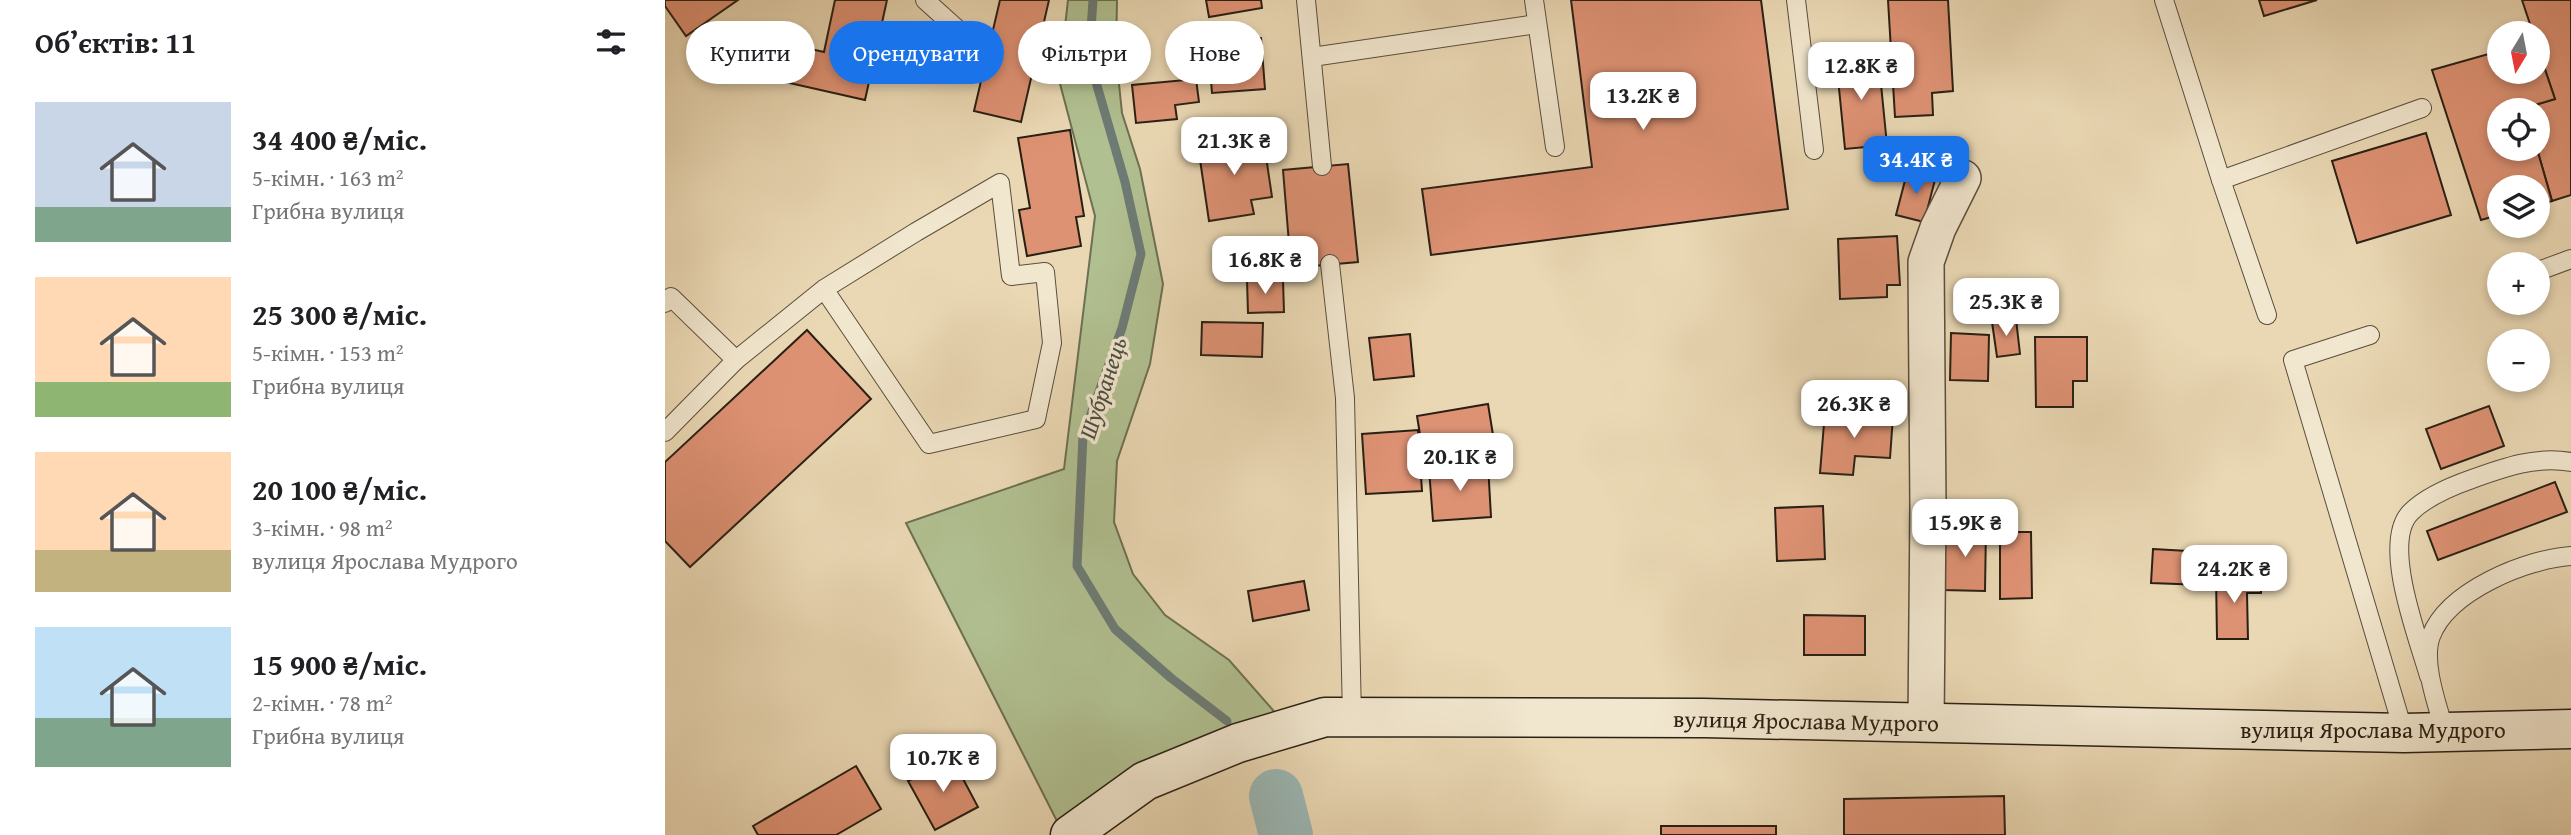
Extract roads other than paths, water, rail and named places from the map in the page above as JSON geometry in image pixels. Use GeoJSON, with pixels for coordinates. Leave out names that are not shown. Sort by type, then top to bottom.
{"type":"FeatureCollection","features":[{"type":"Feature","properties":{"kind":"main road","name":"вулиця Ярослава Мудрого"},"geometry":{"type":"LineString","coordinates":[[1070,835],[1145,782],[1238,743],[1325,718],[1704,718],[2404,733],[2571,729]]}},
{"type":"Feature","properties":{"kind":"street"},"geometry":{"type":"LineString","coordinates":[[1926,723],[1926,262],[1938,228],[1963,178]]}},
{"type":"Feature","properties":{"kind":"lane"},"geometry":{"type":"LineString","coordinates":[[925,0],[948,21]]}},
{"type":"Feature","properties":{"kind":"lane"},"geometry":{"type":"LineString","coordinates":[[1306,0],[1322,166]]}},
{"type":"Feature","properties":{"kind":"lane"},"geometry":{"type":"LineString","coordinates":[[1534,0],[1555,147]]}},
{"type":"Feature","properties":{"kind":"lane"},"geometry":{"type":"LineString","coordinates":[[1796,0],[1814,150]]}},
{"type":"Feature","properties":{"kind":"lane"},"geometry":{"type":"LineString","coordinates":[[2164,0],[2267,314]]}},
{"type":"Feature","properties":{"kind":"lane"},"geometry":{"type":"LineString","coordinates":[[1312,57],[1537,24]]}},
{"type":"Feature","properties":{"kind":"lane"},"geometry":{"type":"LineString","coordinates":[[2221,180],[2422,108]]}},
{"type":"Feature","properties":{"kind":"lane"},"geometry":{"type":"LineString","coordinates":[[665,432],[736,359],[824,289],[1000,183],[1011,276],[1045,272],[1052,343],[1036,419],[929,444],[824,289]]}},
{"type":"Feature","properties":{"kind":"lane"},"geometry":{"type":"LineString","coordinates":[[2550,267],[2571,259]]}},
{"type":"Feature","properties":{"kind":"lane"},"geometry":{"type":"LineString","coordinates":[[1330,264],[1345,398],[1352,717]]}},
{"type":"Feature","properties":{"kind":"lane"},"geometry":{"type":"LineString","coordinates":[[667,297],[736,359]]}},
{"type":"Feature","properties":{"kind":"lane"},"geometry":{"type":"LineString","coordinates":[[2371,335],[2294,360],[2404,733]]}},
{"type":"Feature","properties":{"kind":"lane"},"geometry":{"type":"LineString","coordinates":[[2445,732],[2399,572],[2400,536],[2410,513],[2449,487],[2513,464],[2553,459],[2571,462]]}},
{"type":"Feature","properties":{"kind":"lane"},"geometry":{"type":"LineString","coordinates":[[2429,676],[2430,638],[2449,606],[2503,574],[2549,557],[2571,556]]}},
{"type":"Feature","properties":{"kind":"waterway","name":"Шубранець"},"geometry":{"type":"LineString","coordinates":[[1093,0],[1089,58],[1125,182],[1141,254],[1122,328],[1083,436],[1077,566],[1115,629],[1171,678],[1227,721]]}},
{"type":"Feature","properties":{"kind":"waterway","name":"Шубранець"},"geometry":{"type":"LineString","coordinates":[[1276,796],[1286,835]]}}]}
